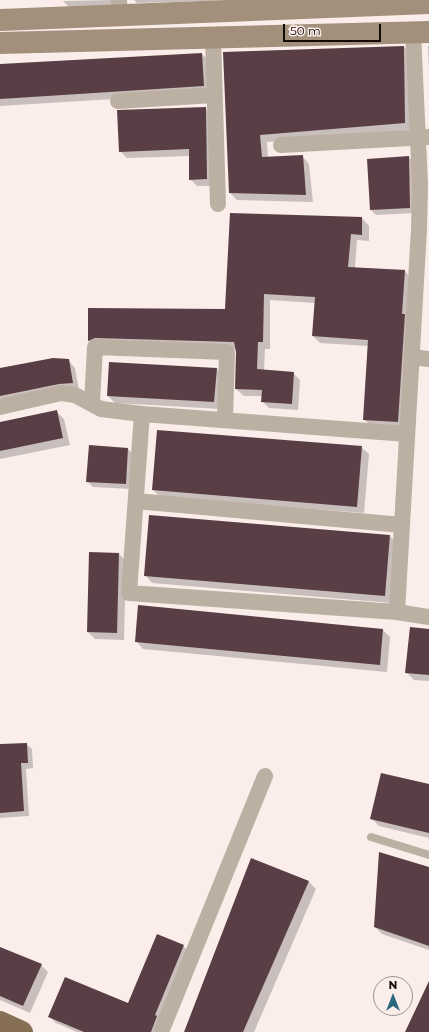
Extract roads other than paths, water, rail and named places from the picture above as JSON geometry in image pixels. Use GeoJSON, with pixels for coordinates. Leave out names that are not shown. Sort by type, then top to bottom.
{"type":"FeatureCollection","features":[{"type":"Feature","properties":{"kind":"highway"},"geometry":{"type":"LineString","coordinates":[[0,1022],[22,1032]]}},
{"type":"Feature","properties":{"kind":"main road"},"geometry":{"type":"LineString","coordinates":[[0,20],[119,8],[416,2]]}},
{"type":"Feature","properties":{"kind":"main road"},"geometry":{"type":"LineString","coordinates":[[0,43],[421,33]]}},
{"type":"Feature","properties":{"kind":"street"},"geometry":{"type":"LineString","coordinates":[[397,612],[412,357],[423,271],[420,184],[424,137],[421,33]]}},
{"type":"Feature","properties":{"kind":"street"},"geometry":{"type":"LineString","coordinates":[[213,38],[218,204]]}},
{"type":"Feature","properties":{"kind":"street"},"geometry":{"type":"LineString","coordinates":[[118,101],[214,95]]}},
{"type":"Feature","properties":{"kind":"street"},"geometry":{"type":"LineString","coordinates":[[281,145],[424,137]]}},
{"type":"Feature","properties":{"kind":"street"},"geometry":{"type":"LineString","coordinates":[[92,403],[95,347],[227,352],[225,420]]}},
{"type":"Feature","properties":{"kind":"street"},"geometry":{"type":"LineString","coordinates":[[412,357],[429,359]]}},
{"type":"Feature","properties":{"kind":"street"},"geometry":{"type":"LineString","coordinates":[[0,407],[61,394],[76,395],[101,408],[142,414],[407,434]]}},
{"type":"Feature","properties":{"kind":"street"},"geometry":{"type":"LineString","coordinates":[[142,414],[129,594],[397,612],[429,617]]}},
{"type":"Feature","properties":{"kind":"street"},"geometry":{"type":"LineString","coordinates":[[136,501],[402,525]]}},
{"type":"Feature","properties":{"kind":"street"},"geometry":{"type":"LineString","coordinates":[[161,1032],[265,776]]}},
{"type":"Feature","properties":{"kind":"lane"},"geometry":{"type":"LineString","coordinates":[[371,837],[429,855]]}}]}
